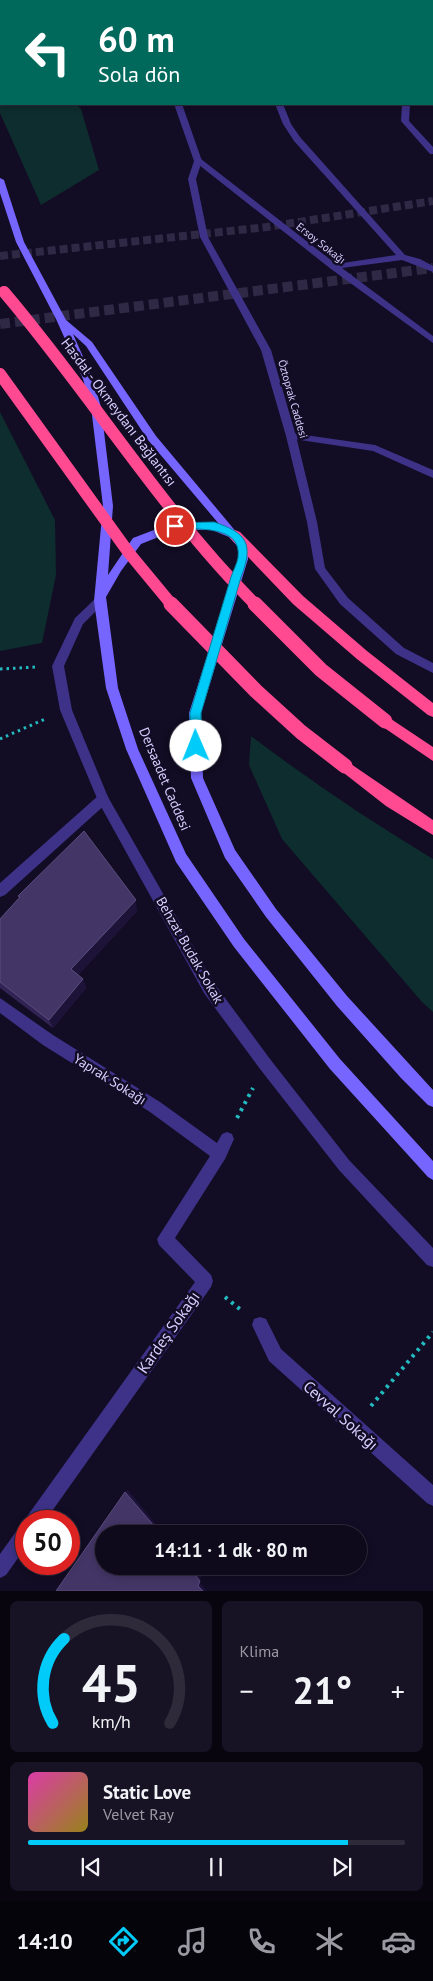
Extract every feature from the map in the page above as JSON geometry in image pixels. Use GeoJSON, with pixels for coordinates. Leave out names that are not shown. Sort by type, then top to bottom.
{"type":"FeatureCollection","features":[{"type":"Feature","properties":{"kind":"highway","name":"Hasdal - Okmeydanı Bağlantısı"},"geometry":{"type":"LineString","coordinates":[[2,290],[44,338],[167,504],[226,575],[321,670],[384,721],[433,755]]}},
{"type":"Feature","properties":{"kind":"highway"},"geometry":{"type":"LineString","coordinates":[[0,374],[129,553],[168,601],[256,691],[301,732],[391,801],[433,828]]}},
{"type":"Feature","properties":{"kind":"highway"},"geometry":{"type":"LineString","coordinates":[[235,535],[298,600],[362,655],[433,711]]}},
{"type":"Feature","properties":{"kind":"main road","name":"Dersaadet Caddesi"},"geometry":{"type":"LineString","coordinates":[[0,180],[20,242],[88,378],[96,407],[108,506],[100,601],[112,688],[132,748],[181,858],[239,943],[335,1064],[433,1172]]}},
{"type":"Feature","properties":{"kind":"main road","name":"Dersaadet Caddesi"},"geometry":{"type":"LineString","coordinates":[[60,319],[89,344],[152,438],[180,474],[243,546],[243,559],[196,713],[196,778],[230,854],[271,913],[342,1001],[406,1073],[433,1100]]}},
{"type":"Feature","properties":{"kind":"main road"},"geometry":{"type":"LineString","coordinates":[[100,601],[117,568],[136,541],[175,526],[214,526],[235,535]]}},
{"type":"Feature","properties":{"kind":"street"},"geometry":{"type":"LineString","coordinates":[[178,105],[198,161]]}},
{"type":"Feature","properties":{"kind":"street"},"geometry":{"type":"LineString","coordinates":[[279,105],[287,124],[297,139],[402,257]]}},
{"type":"Feature","properties":{"kind":"street"},"geometry":{"type":"LineString","coordinates":[[406,105],[405,121],[433,152]]}},
{"type":"Feature","properties":{"kind":"street","name":"Ersoy Sokağı"},"geometry":{"type":"LineString","coordinates":[[198,161],[334,267],[433,340]]}},
{"type":"Feature","properties":{"kind":"street","name":"Öztoprak Caddesi"},"geometry":{"type":"LineString","coordinates":[[198,161],[192,179],[204,237],[266,350],[291,436],[312,522],[320,569],[344,601],[393,644],[400,650],[433,668]]}},
{"type":"Feature","properties":{"kind":"street"},"geometry":{"type":"LineString","coordinates":[[334,267],[402,257],[417,261],[433,269]]}},
{"type":"Feature","properties":{"kind":"street"},"geometry":{"type":"LineString","coordinates":[[291,436],[375,448],[433,474]]}},
{"type":"Feature","properties":{"kind":"street"},"geometry":{"type":"LineString","coordinates":[[58,666],[79,621],[100,601]]}},
{"type":"Feature","properties":{"kind":"street","name":"Behzat Budak Sokak"},"geometry":{"type":"LineString","coordinates":[[58,666],[66,710],[103,798],[209,988],[265,1064],[344,1165],[433,1259]]}},
{"type":"Feature","properties":{"kind":"street"},"geometry":{"type":"LineString","coordinates":[[0,891],[103,798]]}},
{"type":"Feature","properties":{"kind":"street","name":"Yaprak Sokağı"},"geometry":{"type":"LineString","coordinates":[[0,1005],[48,1040],[155,1107],[220,1154]]}},
{"type":"Feature","properties":{"kind":"street","name":"Kardeş Sokağı"},"geometry":{"type":"LineString","coordinates":[[42,1510],[205,1280],[165,1239],[220,1154],[227,1139]]}},
{"type":"Feature","properties":{"kind":"street","name":"Cevval Sokağı"},"geometry":{"type":"LineString","coordinates":[[260,1325],[275,1355],[433,1497]]}},
{"type":"Feature","properties":{"kind":"street"},"geometry":{"type":"LineString","coordinates":[[0,1569],[15,1548]]}},
{"type":"Feature","properties":{"kind":"path"},"geometry":{"type":"LineString","coordinates":[[0,669],[58,666]]}},
{"type":"Feature","properties":{"kind":"path"},"geometry":{"type":"LineString","coordinates":[[0,739],[66,710]]}},
{"type":"Feature","properties":{"kind":"path"},"geometry":{"type":"LineString","coordinates":[[227,1139],[265,1064]]}},
{"type":"Feature","properties":{"kind":"path"},"geometry":{"type":"LineString","coordinates":[[205,1280],[260,1325]]}},
{"type":"Feature","properties":{"kind":"path"},"geometry":{"type":"LineString","coordinates":[[354,1426],[433,1332]]}},
{"type":"Feature","properties":{"kind":"green space"},"geometry":{"type":"Polygon","coordinates":[[[0,105],[77,105],[81,109],[99,170],[41,205],[0,113],[0,105]]]}},
{"type":"Feature","properties":{"kind":"green space"},"geometry":{"type":"Polygon","coordinates":[[[0,412],[55,520],[56,575],[42,643],[0,651],[0,412]]]}},
{"type":"Feature","properties":{"kind":"green space"},"geometry":{"type":"Polygon","coordinates":[[[251,736],[340,800],[433,859],[433,1012],[422,1002],[282,839],[249,765],[251,736]]]}},
{"type":"Feature","properties":{"kind":"building"},"geometry":{"type":"Polygon","coordinates":[[[84,831],[136,900],[71,969],[83,979],[49,1020],[0,982],[0,919],[20,897],[18,896],[84,831]]]}},
{"type":"Feature","properties":{"kind":"building"},"geometry":{"type":"Polygon","coordinates":[[[125,1492],[153,1525],[102,1525],[125,1492]]]}},
{"type":"Feature","properties":{"kind":"building"},"geometry":{"type":"Polygon","coordinates":[[[95,1535],[95,1575],[195,1575],[200,1581],[198,1586],[203,1591],[56,1591],[67,1575],[80,1575],[80,1557],[95,1535]]]}},
{"type":"Feature","properties":{"kind":"tunnel"},"geometry":{"type":"LineString","coordinates":[[0,256],[267,227],[433,201]]}},
{"type":"Feature","properties":{"kind":"tunnel"},"geometry":{"type":"LineString","coordinates":[[0,324],[433,268]]}},
{"type":"Feature","properties":{"kind":"route"},"geometry":{"type":"LineString","coordinates":[[175,526],[214,526],[235,535],[243,546],[243,559],[196,713],[196,746]]}}]}
